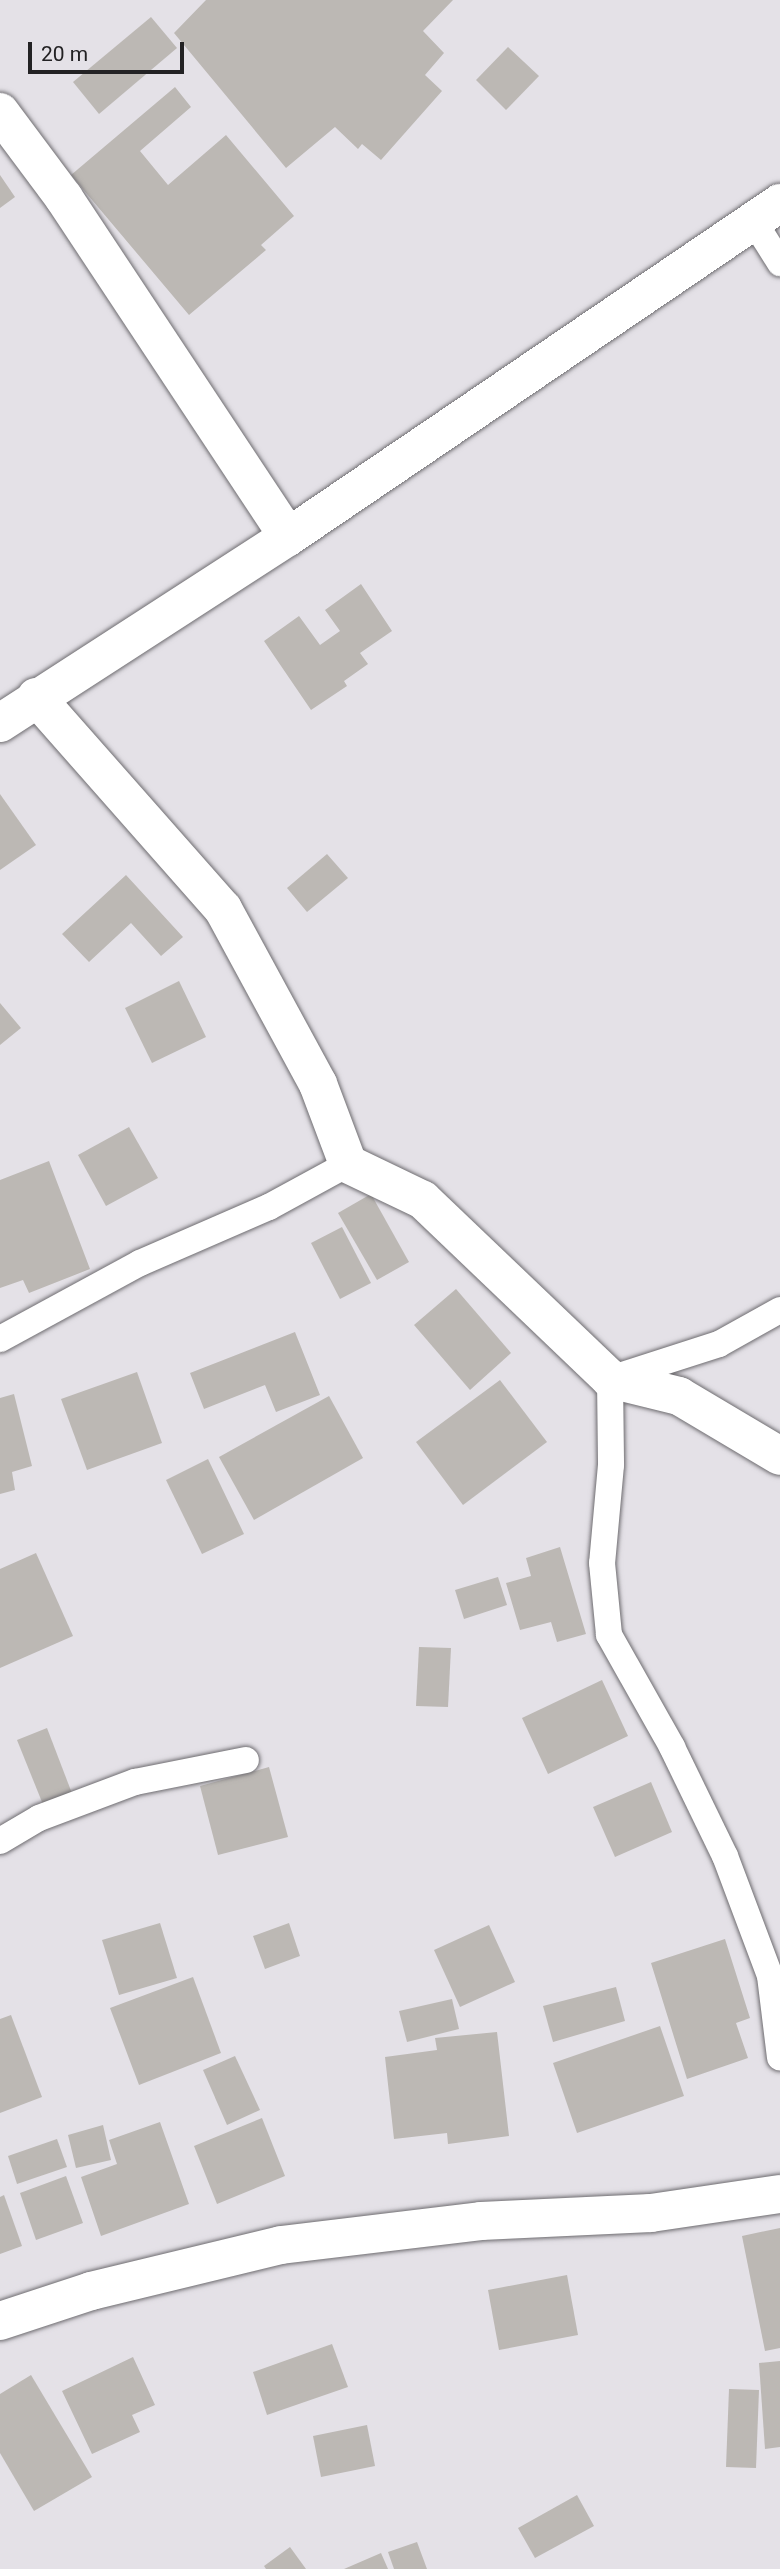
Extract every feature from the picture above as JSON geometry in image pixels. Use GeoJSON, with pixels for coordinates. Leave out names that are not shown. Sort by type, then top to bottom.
{"type":"FeatureCollection","features":[{"type":"Feature","properties":{"kind":"street"},"geometry":{"type":"LineString","coordinates":[[0,112],[64,198],[288,537]]}},
{"type":"Feature","properties":{"kind":"street"},"geometry":{"type":"LineString","coordinates":[[0,723],[36,697],[288,537],[766,211]]}},
{"type":"Feature","properties":{"kind":"street"},"geometry":{"type":"LineString","coordinates":[[36,697],[223,909],[318,1084],[348,1164],[423,1200],[610,1379],[679,1396],[780,1456]]}},
{"type":"Feature","properties":{"kind":"street"},"geometry":{"type":"LineString","coordinates":[[0,2322],[91,2291],[281,2245],[481,2221],[651,2213],[780,2194]]}},
{"type":"Feature","properties":{"kind":"lane"},"geometry":{"type":"LineString","coordinates":[[766,211],[780,263]]}},
{"type":"Feature","properties":{"kind":"lane"},"geometry":{"type":"LineString","coordinates":[[0,1339],[139,1263],[269,1208],[348,1164]]}},
{"type":"Feature","properties":{"kind":"lane"},"geometry":{"type":"LineString","coordinates":[[780,1310],[719,1344],[610,1379],[611,1465],[602,1563],[609,1635],[672,1747],[725,1856],[770,1976],[780,2057]]}},
{"type":"Feature","properties":{"kind":"lane"},"geometry":{"type":"LineString","coordinates":[[0,1841],[39,1818],[135,1782],[246,1760]]}},
{"type":"Feature","properties":{"kind":"building"},"geometry":{"type":"Polygon","coordinates":[[[206,0],[453,0],[423,31],[444,53],[425,75],[442,91],[381,160],[362,144],[358,149],[335,127],[286,168],[174,33],[206,0]]]}},
{"type":"Feature","properties":{"kind":"building"},"geometry":{"type":"Polygon","coordinates":[[[151,17],[177,48],[99,114],[73,82],[151,17]]]}},
{"type":"Feature","properties":{"kind":"building"},"geometry":{"type":"Polygon","coordinates":[[[508,47],[539,76],[506,110],[476,80],[508,47]]]}},
{"type":"Feature","properties":{"kind":"building"},"geometry":{"type":"Polygon","coordinates":[[[175,87],[191,107],[140,151],[168,185],[226,135],[294,216],[261,245],[266,250],[189,315],[71,175],[175,87]]]}},
{"type":"Feature","properties":{"kind":"building"},"geometry":{"type":"Polygon","coordinates":[[[0,175],[15,197],[0,208],[0,175]]]}},
{"type":"Feature","properties":{"kind":"building"},"geometry":{"type":"Polygon","coordinates":[[[361,584],[392,631],[360,653],[368,664],[344,681],[347,686],[311,710],[264,641],[299,616],[320,645],[340,631],[325,610],[361,584]]]}},
{"type":"Feature","properties":{"kind":"building"},"geometry":{"type":"Polygon","coordinates":[[[0,794],[36,845],[0,870],[0,794]]]}},
{"type":"Feature","properties":{"kind":"building"},"geometry":{"type":"Polygon","coordinates":[[[327,854],[348,878],[307,912],[287,888],[327,854]]]}},
{"type":"Feature","properties":{"kind":"building"},"geometry":{"type":"Polygon","coordinates":[[[126,875],[183,937],[161,956],[131,923],[89,962],[62,934],[126,875]]]}},
{"type":"Feature","properties":{"kind":"building"},"geometry":{"type":"Polygon","coordinates":[[[179,981],[206,1037],[152,1063],[125,1008],[179,981]]]}},
{"type":"Feature","properties":{"kind":"building"},"geometry":{"type":"Polygon","coordinates":[[[0,1003],[21,1028],[0,1045],[0,1003]]]}},
{"type":"Feature","properties":{"kind":"building"},"geometry":{"type":"Polygon","coordinates":[[[129,1127],[158,1178],[106,1206],[78,1155],[129,1127]]]}},
{"type":"Feature","properties":{"kind":"building"},"geometry":{"type":"Polygon","coordinates":[[[49,1161],[90,1269],[29,1293],[23,1280],[0,1288],[0,1180],[49,1161]]]}},
{"type":"Feature","properties":{"kind":"building"},"geometry":{"type":"Polygon","coordinates":[[[371,1194],[409,1262],[377,1280],[338,1213],[371,1194]]]}},
{"type":"Feature","properties":{"kind":"building"},"geometry":{"type":"Polygon","coordinates":[[[342,1227],[371,1283],[340,1299],[311,1243],[342,1227]]]}},
{"type":"Feature","properties":{"kind":"building"},"geometry":{"type":"Polygon","coordinates":[[[456,1289],[511,1353],[470,1390],[414,1325],[456,1289]]]}},
{"type":"Feature","properties":{"kind":"building"},"geometry":{"type":"Polygon","coordinates":[[[295,1332],[320,1395],[276,1412],[265,1385],[204,1409],[190,1373],[295,1332]]]}},
{"type":"Feature","properties":{"kind":"building"},"geometry":{"type":"Polygon","coordinates":[[[137,1372],[162,1443],[87,1470],[61,1399],[137,1372]]]}},
{"type":"Feature","properties":{"kind":"building"},"geometry":{"type":"Polygon","coordinates":[[[500,1380],[547,1442],[463,1505],[416,1442],[500,1380]]]}},
{"type":"Feature","properties":{"kind":"building"},"geometry":{"type":"Polygon","coordinates":[[[14,1394],[32,1466],[12,1472],[15,1490],[0,1494],[0,1398],[14,1394]]]}},
{"type":"Feature","properties":{"kind":"building"},"geometry":{"type":"Polygon","coordinates":[[[329,1396],[363,1458],[254,1520],[219,1457],[329,1396]]]}},
{"type":"Feature","properties":{"kind":"building"},"geometry":{"type":"Polygon","coordinates":[[[208,1459],[244,1534],[202,1554],[166,1480],[208,1459]]]}},
{"type":"Feature","properties":{"kind":"building"},"geometry":{"type":"Polygon","coordinates":[[[560,1547],[586,1634],[557,1642],[551,1622],[520,1630],[506,1583],[531,1576],[526,1558],[560,1547]]]}},
{"type":"Feature","properties":{"kind":"building"},"geometry":{"type":"Polygon","coordinates":[[[36,1553],[73,1636],[0,1668],[0,1569],[36,1553]]]}},
{"type":"Feature","properties":{"kind":"building"},"geometry":{"type":"Polygon","coordinates":[[[498,1577],[507,1605],[464,1619],[455,1590],[498,1577]]]}},
{"type":"Feature","properties":{"kind":"building"},"geometry":{"type":"Polygon","coordinates":[[[419,1647],[451,1648],[448,1707],[416,1706],[419,1647]]]}},
{"type":"Feature","properties":{"kind":"building"},"geometry":{"type":"Polygon","coordinates":[[[602,1680],[628,1736],[548,1774],[522,1718],[602,1680]]]}},
{"type":"Feature","properties":{"kind":"building"},"geometry":{"type":"Polygon","coordinates":[[[47,1728],[73,1796],[44,1807],[17,1740],[47,1728]]]}},
{"type":"Feature","properties":{"kind":"building"},"geometry":{"type":"Polygon","coordinates":[[[269,1767],[288,1837],[218,1855],[200,1786],[269,1767]]]}},
{"type":"Feature","properties":{"kind":"building"},"geometry":{"type":"Polygon","coordinates":[[[651,1782],[672,1832],[615,1857],[593,1807],[651,1782]]]}},
{"type":"Feature","properties":{"kind":"building"},"geometry":{"type":"Polygon","coordinates":[[[160,1923],[177,1978],[119,1995],[102,1940],[160,1923]]]}},
{"type":"Feature","properties":{"kind":"building"},"geometry":{"type":"Polygon","coordinates":[[[289,1923],[300,1956],[265,1969],[253,1936],[289,1923]]]}},
{"type":"Feature","properties":{"kind":"building"},"geometry":{"type":"Polygon","coordinates":[[[489,1925],[515,1982],[460,2007],[434,1950],[489,1925]]]}},
{"type":"Feature","properties":{"kind":"building"},"geometry":{"type":"Polygon","coordinates":[[[725,1939],[750,2018],[736,2023],[748,2058],[687,2079],[651,1963],[725,1939]]]}},
{"type":"Feature","properties":{"kind":"building"},"geometry":{"type":"Polygon","coordinates":[[[193,1977],[221,2053],[139,2085],[110,2008],[193,1977]]]}},
{"type":"Feature","properties":{"kind":"building"},"geometry":{"type":"Polygon","coordinates":[[[616,1987],[625,2021],[553,2042],[543,2006],[616,1987]]]}},
{"type":"Feature","properties":{"kind":"building"},"geometry":{"type":"Polygon","coordinates":[[[452,1999],[459,2029],[407,2042],[399,2011],[452,1999]]]}},
{"type":"Feature","properties":{"kind":"building"},"geometry":{"type":"Polygon","coordinates":[[[11,2015],[42,2097],[0,2113],[0,2019],[11,2015]]]}},
{"type":"Feature","properties":{"kind":"building"},"geometry":{"type":"Polygon","coordinates":[[[660,2026],[684,2096],[577,2133],[553,2063],[660,2026]]]}},
{"type":"Feature","properties":{"kind":"building"},"geometry":{"type":"Polygon","coordinates":[[[497,2032],[509,2136],[448,2144],[447,2133],[394,2139],[385,2057],[437,2050],[435,2038],[497,2032]]]}},
{"type":"Feature","properties":{"kind":"building"},"geometry":{"type":"Polygon","coordinates":[[[235,2056],[260,2110],[227,2125],[203,2070],[235,2056]]]}},
{"type":"Feature","properties":{"kind":"building"},"geometry":{"type":"Polygon","coordinates":[[[262,2118],[285,2176],[217,2204],[194,2146],[262,2118]]]}},
{"type":"Feature","properties":{"kind":"building"},"geometry":{"type":"Polygon","coordinates":[[[160,2122],[189,2204],[101,2236],[81,2177],[117,2164],[109,2140],[160,2122]]]}},
{"type":"Feature","properties":{"kind":"building"},"geometry":{"type":"Polygon","coordinates":[[[103,2125],[111,2160],[76,2168],[68,2135],[103,2125]]]}},
{"type":"Feature","properties":{"kind":"building"},"geometry":{"type":"Polygon","coordinates":[[[57,2139],[67,2167],[17,2184],[8,2156],[57,2139]]]}},
{"type":"Feature","properties":{"kind":"building"},"geometry":{"type":"Polygon","coordinates":[[[66,2176],[83,2223],[36,2240],[20,2193],[66,2176]]]}},
{"type":"Feature","properties":{"kind":"building"},"geometry":{"type":"Polygon","coordinates":[[[4,2195],[22,2246],[0,2254],[0,2197],[4,2195]]]}},
{"type":"Feature","properties":{"kind":"building"},"geometry":{"type":"Polygon","coordinates":[[[780,2228],[780,2348],[765,2351],[742,2236],[780,2228]]]}},
{"type":"Feature","properties":{"kind":"building"},"geometry":{"type":"Polygon","coordinates":[[[567,2275],[578,2335],[499,2350],[488,2290],[567,2275]]]}},
{"type":"Feature","properties":{"kind":"building"},"geometry":{"type":"Polygon","coordinates":[[[332,2344],[348,2387],[267,2415],[253,2372],[332,2344]]]}},
{"type":"Feature","properties":{"kind":"building"},"geometry":{"type":"Polygon","coordinates":[[[133,2357],[155,2405],[132,2415],[140,2432],[92,2454],[62,2391],[133,2357]]]}},
{"type":"Feature","properties":{"kind":"building"},"geometry":{"type":"Polygon","coordinates":[[[780,2361],[780,2447],[765,2449],[759,2363],[780,2361]]]}},
{"type":"Feature","properties":{"kind":"building"},"geometry":{"type":"Polygon","coordinates":[[[31,2375],[92,2477],[34,2511],[0,2453],[0,2394],[31,2375]]]}},
{"type":"Feature","properties":{"kind":"building"},"geometry":{"type":"Polygon","coordinates":[[[729,2389],[759,2390],[756,2468],[726,2467],[729,2389]]]}},
{"type":"Feature","properties":{"kind":"building"},"geometry":{"type":"Polygon","coordinates":[[[367,2425],[375,2466],[321,2477],[313,2436],[367,2425]]]}},
{"type":"Feature","properties":{"kind":"building"},"geometry":{"type":"Polygon","coordinates":[[[577,2495],[594,2526],[535,2558],[518,2528],[577,2495]]]}},
{"type":"Feature","properties":{"kind":"building"},"geometry":{"type":"Polygon","coordinates":[[[417,2542],[427,2569],[394,2569],[388,2552],[417,2542]]]}},
{"type":"Feature","properties":{"kind":"building"},"geometry":{"type":"Polygon","coordinates":[[[290,2547],[306,2569],[266,2569],[264,2566],[290,2547]]]}},
{"type":"Feature","properties":{"kind":"building"},"geometry":{"type":"Polygon","coordinates":[[[381,2553],[388,2569],[344,2569],[381,2553]]]}}]}
